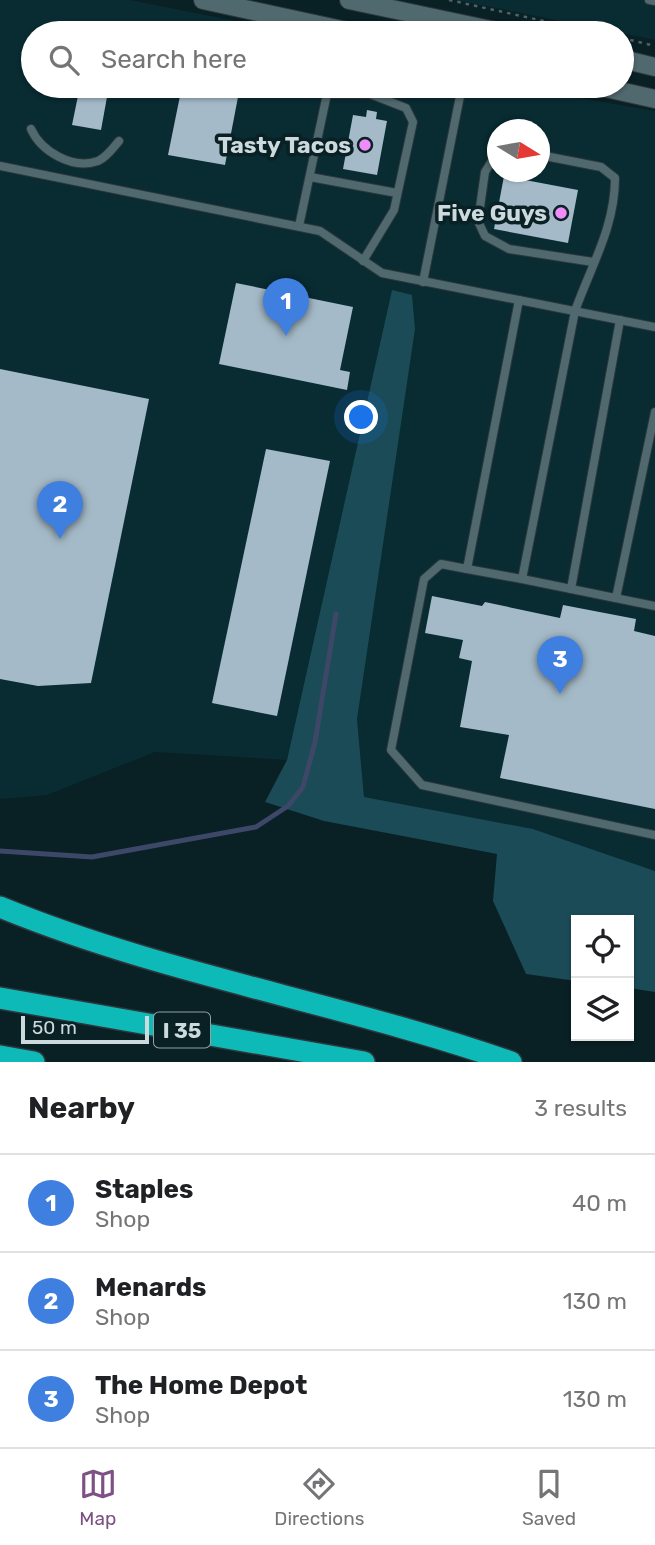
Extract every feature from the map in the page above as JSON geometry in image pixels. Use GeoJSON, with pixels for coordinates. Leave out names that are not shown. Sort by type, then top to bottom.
{"type":"FeatureCollection","features":[{"type":"Feature","properties":{"kind":"highway"},"geometry":{"type":"LineString","coordinates":[[0,907],[68,935],[164,964],[423,1031],[511,1062]]}},
{"type":"Feature","properties":{"kind":"highway","name":"I 35"},"geometry":{"type":"LineString","coordinates":[[0,998],[364,1062]]}},
{"type":"Feature","properties":{"kind":"highway"},"geometry":{"type":"LineString","coordinates":[[0,1056],[33,1062]]}},
{"type":"Feature","properties":{"kind":"main road"},"geometry":{"type":"LineString","coordinates":[[203,0],[300,21]]}},
{"type":"Feature","properties":{"kind":"main road"},"geometry":{"type":"LineString","coordinates":[[349,0],[448,21]]}},
{"type":"Feature","properties":{"kind":"main road"},"geometry":{"type":"LineString","coordinates":[[634,63],[655,67]]}},
{"type":"Feature","properties":{"kind":"main road"},"geometry":{"type":"LineString","coordinates":[[634,94],[655,99]]}},
{"type":"Feature","properties":{"kind":"lane"},"geometry":{"type":"LineString","coordinates":[[649,0],[655,1]]}},
{"type":"Feature","properties":{"kind":"lane"},"geometry":{"type":"LineString","coordinates":[[299,226],[326,98]]}},
{"type":"Feature","properties":{"kind":"lane"},"geometry":{"type":"LineString","coordinates":[[363,261],[394,210],[413,122],[406,108],[380,98]]}},
{"type":"Feature","properties":{"kind":"lane"},"geometry":{"type":"LineString","coordinates":[[423,282],[460,98]]}},
{"type":"Feature","properties":{"kind":"lane"},"geometry":{"type":"LineString","coordinates":[[31,129],[37,142],[45,150],[58,156],[89,162],[99,160],[118,141]]}},
{"type":"Feature","properties":{"kind":"lane"},"geometry":{"type":"LineString","coordinates":[[522,579],[575,312],[593,262],[606,238],[615,202],[615,178],[601,167],[550,157]]}},
{"type":"Feature","properties":{"kind":"lane"},"geometry":{"type":"LineString","coordinates":[[0,166],[320,231],[382,274],[655,327]]}},
{"type":"Feature","properties":{"kind":"lane"},"geometry":{"type":"LineString","coordinates":[[487,169],[478,221],[485,236],[509,249],[593,262]]}},
{"type":"Feature","properties":{"kind":"lane"},"geometry":{"type":"LineString","coordinates":[[310,177],[397,193]]}},
{"type":"Feature","properties":{"kind":"lane"},"geometry":{"type":"LineString","coordinates":[[467,569],[519,300]]}},
{"type":"Feature","properties":{"kind":"lane"},"geometry":{"type":"LineString","coordinates":[[571,589],[620,320]]}},
{"type":"Feature","properties":{"kind":"lane"},"geometry":{"type":"LineString","coordinates":[[616,598],[655,412]]}},
{"type":"Feature","properties":{"kind":"lane"},"geometry":{"type":"LineString","coordinates":[[655,606],[441,564],[424,579],[391,750],[422,785],[655,835]]}},
{"type":"Feature","properties":{"kind":"path"},"geometry":{"type":"LineString","coordinates":[[449,0],[544,21]]}},
{"type":"Feature","properties":{"kind":"path"},"geometry":{"type":"LineString","coordinates":[[634,41],[655,46]]}},
{"type":"Feature","properties":{"kind":"shaded area"},"geometry":{"type":"Polygon","coordinates":[[[0,0],[130,0],[236,21],[21,21],[21,98],[581,98],[655,111],[655,871],[533,829],[364,798],[357,719],[392,290],[287,760],[155,752],[47,795],[0,799],[0,0]]]}},
{"type":"Feature","properties":{"kind":"shaded area"},"geometry":{"type":"Polygon","coordinates":[[[455,0],[655,0],[655,40],[634,36],[634,21],[561,21],[455,0]]]}},
{"type":"Feature","properties":{"kind":"shaded area"},"geometry":{"type":"Polygon","coordinates":[[[392,290],[412,295],[415,329],[357,719],[364,797],[533,829],[655,871],[655,992],[634,989],[634,915],[571,915],[571,980],[526,974],[493,901],[497,854],[324,821],[265,802],[287,760],[392,290]]]}},
{"type":"Feature","properties":{"kind":"building"},"geometry":{"type":"Polygon","coordinates":[[[78,98],[107,98],[101,130],[72,125],[78,98]]]}},
{"type":"Feature","properties":{"kind":"building"},"geometry":{"type":"Polygon","coordinates":[[[180,98],[238,98],[225,165],[168,155],[180,98]]]}},
{"type":"Feature","properties":{"kind":"building","name":"Tasty Tacos"},"geometry":{"type":"Polygon","coordinates":[[[367,110],[377,112],[376,119],[387,121],[377,175],[343,169],[353,115],[366,117],[367,110]]]}},
{"type":"Feature","properties":{"kind":"building"},"geometry":{"type":"Polygon","coordinates":[[[503,182],[536,182],[578,190],[568,243],[494,229],[503,182]]]}},
{"type":"Feature","properties":{"kind":"building"},"geometry":{"type":"Polygon","coordinates":[[[236,283],[353,307],[340,370],[350,372],[347,390],[219,364],[236,283]]]}},
{"type":"Feature","properties":{"kind":"building"},"geometry":{"type":"Polygon","coordinates":[[[0,369],[149,399],[91,683],[38,686],[0,679],[0,369]]]}},
{"type":"Feature","properties":{"kind":"building"},"geometry":{"type":"Polygon","coordinates":[[[266,449],[330,461],[277,716],[212,703],[266,449]]]}},
{"type":"Feature","properties":{"kind":"building"},"geometry":{"type":"Polygon","coordinates":[[[432,596],[482,606],[485,602],[560,618],[563,605],[636,619],[634,631],[655,636],[655,809],[500,778],[509,735],[460,727],[472,661],[459,658],[463,640],[425,633],[432,596]]]}},
{"type":"Feature","properties":{"kind":"waterway"},"geometry":{"type":"LineString","coordinates":[[0,851],[92,857],[256,827],[288,806],[303,787],[315,742],[336,614]]}},
{"type":"Feature","properties":{"kind":"place","name":"Tasty Tacos"},"geometry":{"type":"Point","coordinates":[365,145]}},
{"type":"Feature","properties":{"kind":"place","name":"Five Guys"},"geometry":{"type":"Point","coordinates":[561,213]}},
{"type":"Feature","properties":{"kind":"place","name":"Staples"},"geometry":{"type":"Point","coordinates":[286,336]}},
{"type":"Feature","properties":{"kind":"place","name":"Menards"},"geometry":{"type":"Point","coordinates":[60,539]}},
{"type":"Feature","properties":{"kind":"place","name":"The Home Depot"},"geometry":{"type":"Point","coordinates":[560,694]}}]}
